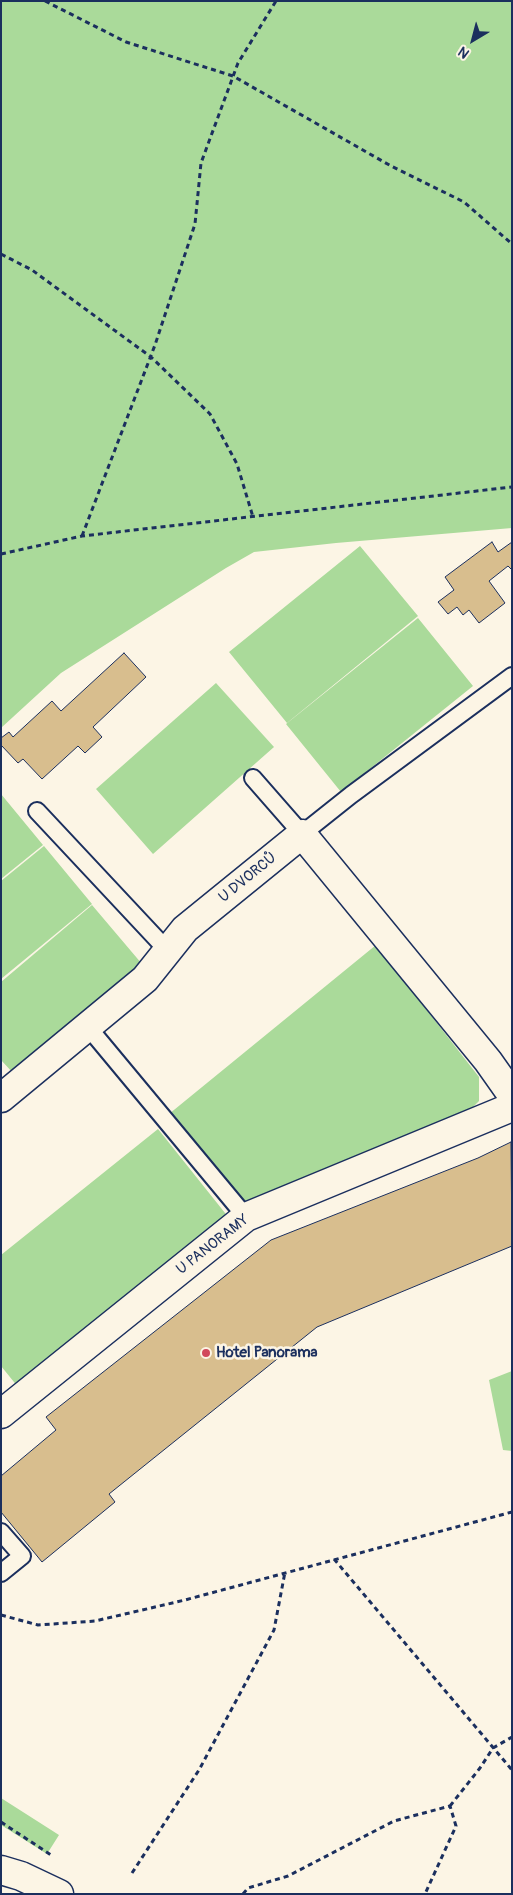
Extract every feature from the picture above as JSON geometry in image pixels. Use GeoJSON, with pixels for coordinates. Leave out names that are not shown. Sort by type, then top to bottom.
{"type":"FeatureCollection","features":[{"type":"Feature","properties":{"kind":"street","name":"U DVORCŮ"},"geometry":{"type":"LineString","coordinates":[[1,1098],[146,979],[185,929],[302,834]]}},
{"type":"Feature","properties":{"kind":"street"},"geometry":{"type":"LineString","coordinates":[[302,834],[488,1061],[512,1095]]}},
{"type":"Feature","properties":{"kind":"street","name":"U PANORAMY"},"geometry":{"type":"LineString","coordinates":[[1,1414],[246,1217],[512,1107]]}},
{"type":"Feature","properties":{"kind":"street"},"geometry":{"type":"LineString","coordinates":[[1,1870],[22,1876],[59,1894]]}},
{"type":"Feature","properties":{"kind":"lane","name":"U DVORCŮ"},"geometry":{"type":"LineString","coordinates":[[302,834],[351,795],[512,676]]}},
{"type":"Feature","properties":{"kind":"lane"},"geometry":{"type":"LineString","coordinates":[[252,778],[302,834]]}},
{"type":"Feature","properties":{"kind":"lane"},"geometry":{"type":"LineString","coordinates":[[38,811],[168,951]]}},
{"type":"Feature","properties":{"kind":"lane"},"geometry":{"type":"LineString","coordinates":[[88,1028],[246,1217]]}},
{"type":"Feature","properties":{"kind":"lane"},"geometry":{"type":"LineString","coordinates":[[1,1532],[22,1556],[1,1573]]}},
{"type":"Feature","properties":{"kind":"path"},"geometry":{"type":"LineString","coordinates":[[44,1],[126,42],[233,76],[391,166],[464,202],[512,244]]}},
{"type":"Feature","properties":{"kind":"path"},"geometry":{"type":"LineString","coordinates":[[82,536],[151,357],[195,224],[201,163],[238,63],[276,1]]}},
{"type":"Feature","properties":{"kind":"path"},"geometry":{"type":"LineString","coordinates":[[1,254],[32,270],[151,357],[210,414],[237,464],[253,517]]}},
{"type":"Feature","properties":{"kind":"path"},"geometry":{"type":"LineString","coordinates":[[1,554],[82,536],[512,487]]}},
{"type":"Feature","properties":{"kind":"path"},"geometry":{"type":"LineString","coordinates":[[1,1616],[38,1624],[95,1621],[185,1600],[512,1512]]}},
{"type":"Feature","properties":{"kind":"path"},"geometry":{"type":"LineString","coordinates":[[334,1559],[512,1770]]}},
{"type":"Feature","properties":{"kind":"path"},"geometry":{"type":"LineString","coordinates":[[132,1873],[199,1770],[274,1630],[285,1572]]}},
{"type":"Feature","properties":{"kind":"path"},"geometry":{"type":"LineString","coordinates":[[244,1894],[248,1888],[288,1876],[394,1821],[450,1806],[493,1748],[512,1737]]}},
{"type":"Feature","properties":{"kind":"path"},"geometry":{"type":"LineString","coordinates":[[424,1894],[456,1826],[450,1806]]}},
{"type":"Feature","properties":{"kind":"green space"},"geometry":{"type":"Polygon","coordinates":[[[1,1],[512,1],[512,528],[254,552],[61,673],[1,728],[1,1]]]}},
{"type":"Feature","properties":{"kind":"green space"},"geometry":{"type":"Polygon","coordinates":[[[360,546],[418,616],[287,723],[229,652],[360,546]]]}},
{"type":"Feature","properties":{"kind":"green space"},"geometry":{"type":"Polygon","coordinates":[[[418,618],[473,686],[341,792],[286,724],[418,618]]]}},
{"type":"Feature","properties":{"kind":"green space"},"geometry":{"type":"Polygon","coordinates":[[[216,683],[274,747],[153,854],[96,789],[216,683]]]}},
{"type":"Feature","properties":{"kind":"green space"},"geometry":{"type":"Polygon","coordinates":[[[1,794],[43,845],[1,879],[1,794]]]}},
{"type":"Feature","properties":{"kind":"green space"},"geometry":{"type":"Polygon","coordinates":[[[44,846],[92,904],[1,979],[1,881],[44,846]]]}},
{"type":"Feature","properties":{"kind":"green space"},"geometry":{"type":"Polygon","coordinates":[[[92,905],[142,964],[13,1073],[1,1060],[1,982],[92,905]]]}},
{"type":"Feature","properties":{"kind":"green space"},"geometry":{"type":"Polygon","coordinates":[[[376,945],[479,1077],[479,1101],[463,1117],[246,1204],[169,1114],[376,945]]]}},
{"type":"Feature","properties":{"kind":"green space"},"geometry":{"type":"Polygon","coordinates":[[[158,1129],[229,1218],[18,1387],[1,1366],[1,1255],[158,1129]]]}},
{"type":"Feature","properties":{"kind":"green space"},"geometry":{"type":"Polygon","coordinates":[[[512,1371],[512,1451],[503,1450],[489,1380],[512,1371]]]}},
{"type":"Feature","properties":{"kind":"green space"},"geometry":{"type":"Polygon","coordinates":[[[1,1798],[59,1835],[47,1854],[1,1825],[1,1798]]]}},
{"type":"Feature","properties":{"kind":"building"},"geometry":{"type":"Polygon","coordinates":[[[492,542],[498,552],[512,542],[512,570],[508,566],[489,581],[505,603],[479,623],[469,610],[463,615],[457,607],[448,614],[438,602],[454,590],[445,577],[492,542]]]}},
{"type":"Feature","properties":{"kind":"building"},"geometry":{"type":"Polygon","coordinates":[[[124,653],[146,677],[93,727],[102,737],[85,753],[78,746],[42,779],[23,759],[18,763],[1,745],[1,738],[9,732],[13,737],[52,701],[61,711],[124,653]]]}},
{"type":"Feature","properties":{"kind":"building","name":"Hotel Panorama"},"geometry":{"type":"Polygon","coordinates":[[[511,1142],[512,1246],[317,1327],[109,1494],[115,1502],[42,1562],[1,1512],[1,1476],[56,1430],[46,1417],[271,1240],[478,1158],[511,1142]]]}},
{"type":"Feature","properties":{"kind":"place","name":"Hotel Panorama"},"geometry":{"type":"Point","coordinates":[206,1353]}}]}
